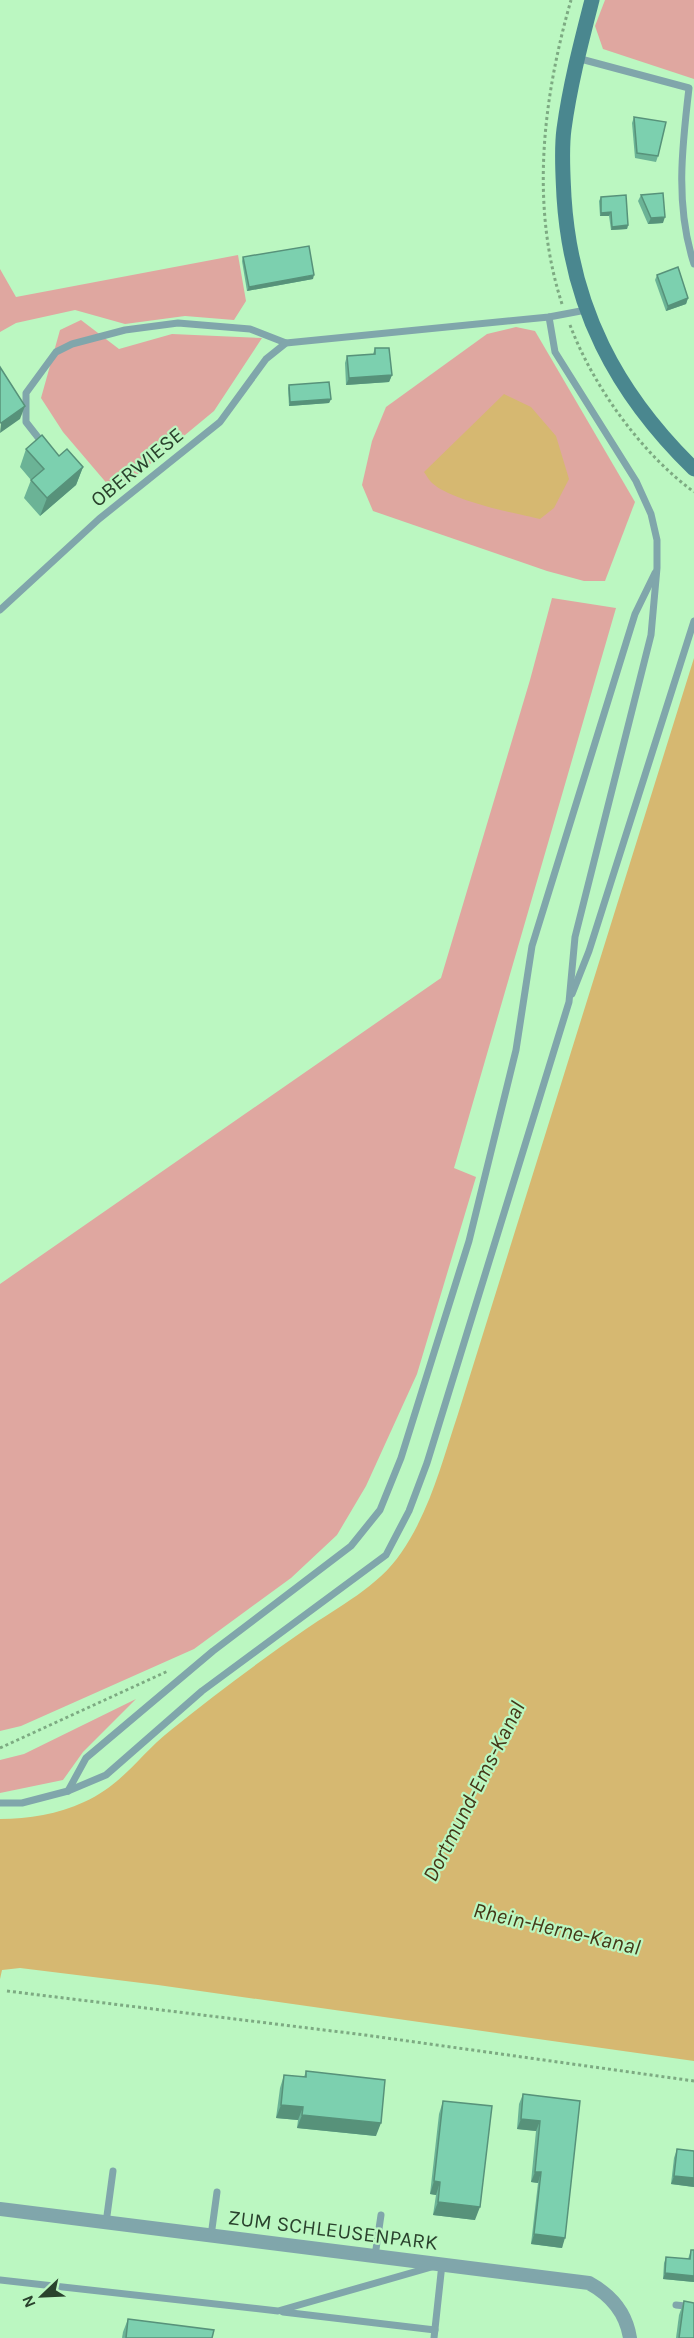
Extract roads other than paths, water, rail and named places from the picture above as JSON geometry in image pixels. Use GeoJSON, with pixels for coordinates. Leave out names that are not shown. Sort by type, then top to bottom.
{"type":"FeatureCollection","features":[{"type":"Feature","properties":{"kind":"main road"},"geometry":{"type":"LineString","coordinates":[[592,0],[577,58],[564,131],[563,180],[566,224],[573,267],[586,310],[604,353],[637,406],[664,440],[694,470]]}},
{"type":"Feature","properties":{"kind":"street","name":"ZUM SCHLEUSENPARK"},"geometry":{"type":"LineString","coordinates":[[0,2210],[589,2283],[609,2295],[626,2317],[630,2338]]}},
{"type":"Feature","properties":{"kind":"lane"},"geometry":{"type":"LineString","coordinates":[[577,58],[692,89],[681,156],[682,204],[694,264]]}},
{"type":"Feature","properties":{"kind":"lane"},"geometry":{"type":"LineString","coordinates":[[46,448],[27,422],[26,393],[56,352],[72,344],[124,330],[177,323],[250,329],[286,342],[549,317],[586,310]]}},
{"type":"Feature","properties":{"kind":"lane"},"geometry":{"type":"LineString","coordinates":[[549,317],[555,352],[636,481],[651,514],[657,540],[651,635],[575,937],[569,1002]]}},
{"type":"Feature","properties":{"kind":"lane","name":"OBERWIESE"},"geometry":{"type":"LineString","coordinates":[[0,610],[99,519],[219,422],[266,360],[286,342]]}},
{"type":"Feature","properties":{"kind":"lane"},"geometry":{"type":"LineString","coordinates":[[68,1791],[86,1758],[213,1651],[351,1546],[380,1510],[401,1458],[469,1241],[516,1050],[532,946],[635,614],[657,568]]}},
{"type":"Feature","properties":{"kind":"lane"},"geometry":{"type":"LineString","coordinates":[[0,1803],[22,1803],[68,1791],[106,1775],[202,1691],[386,1555],[409,1511],[427,1463],[569,1002],[589,951],[694,621]]}},
{"type":"Feature","properties":{"kind":"lane"},"geometry":{"type":"LineString","coordinates":[[106,2223],[113,2171]]}},
{"type":"Feature","properties":{"kind":"lane"},"geometry":{"type":"LineString","coordinates":[[212,2236],[217,2192]]}},
{"type":"Feature","properties":{"kind":"lane"},"geometry":{"type":"LineString","coordinates":[[375,2256],[381,2215]]}},
{"type":"Feature","properties":{"kind":"lane"},"geometry":{"type":"LineString","coordinates":[[0,2280],[278,2311],[435,2334],[442,2264],[278,2311]]}},
{"type":"Feature","properties":{"kind":"lane"},"geometry":{"type":"LineString","coordinates":[[676,2305],[694,2307]]}},
{"type":"Feature","properties":{"kind":"water"},"geometry":{"type":"Polygon","coordinates":[[[504,394],[531,407],[556,436],[569,479],[554,508],[540,519],[468,501],[441,489],[432,483],[424,472],[504,394]]]}},
{"type":"Feature","properties":{"kind":"water"},"geometry":{"type":"Polygon","coordinates":[[[694,658],[694,2061],[158,1985],[20,1968],[2,1970],[0,1979],[0,1819],[54,1813],[84,1802],[110,1787],[160,1740],[237,1678],[370,1586],[392,1565],[420,1520],[458,1414],[694,658]]]}},
{"type":"Feature","properties":{"kind":"water label","name":"Dortmund-Ems-Kanal"},"geometry":{"type":"Point","coordinates":[473,1791]}},
{"type":"Feature","properties":{"kind":"water label","name":"Rhein-Herne-Kanal"},"geometry":{"type":"Point","coordinates":[557,1928]}}]}
